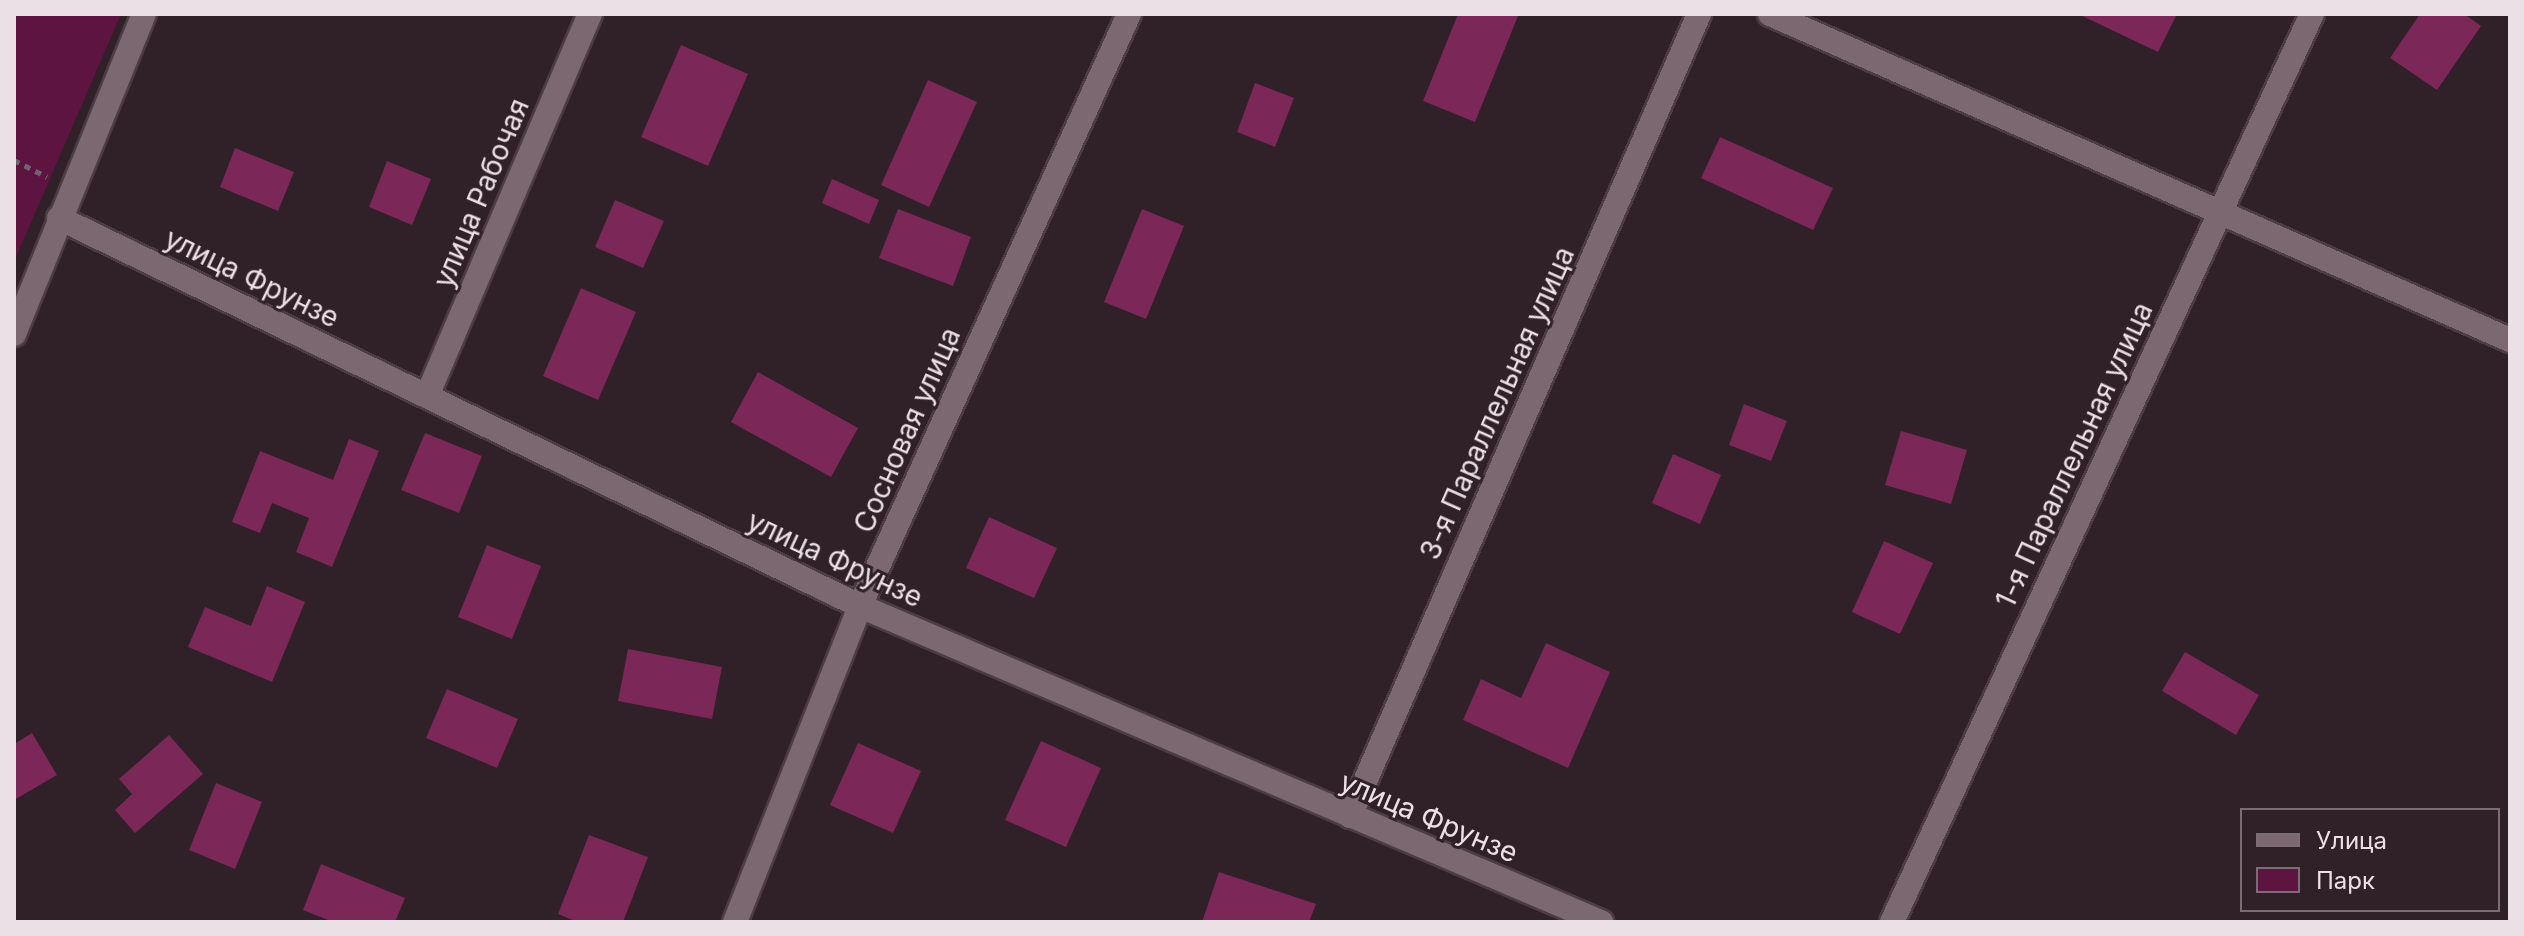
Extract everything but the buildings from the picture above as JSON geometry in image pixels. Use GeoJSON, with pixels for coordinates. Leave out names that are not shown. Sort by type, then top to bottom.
{"type":"FeatureCollection","features":[{"type":"Feature","properties":{"kind":"street"},"geometry":{"type":"LineString","coordinates":[[14,334],[144,14]]}},
{"type":"Feature","properties":{"kind":"street","name":"улица Рабочая"},"geometry":{"type":"LineString","coordinates":[[427,396],[590,14]]}},
{"type":"Feature","properties":{"kind":"street","name":"Сосновая улица"},"geometry":{"type":"LineString","coordinates":[[735,922],[860,606],[1129,14]]}},
{"type":"Feature","properties":{"kind":"street","name":"3-я Параллельная улица"},"geometry":{"type":"LineString","coordinates":[[1350,816],[1699,14]]}},
{"type":"Feature","properties":{"kind":"street"},"geometry":{"type":"LineString","coordinates":[[1770,14],[2220,209],[2510,340]]}},
{"type":"Feature","properties":{"kind":"street","name":"1-я Параллельная улица"},"geometry":{"type":"LineString","coordinates":[[1892,922],[2312,14]]}},
{"type":"Feature","properties":{"kind":"street","name":"улица Фрунзе"},"geometry":{"type":"LineString","coordinates":[[59,218],[860,606],[1601,922]]}},
{"type":"Feature","properties":{"kind":"green space"},"geometry":{"type":"Polygon","coordinates":[[[14,14],[121,14],[14,262],[14,14]]]}}]}
